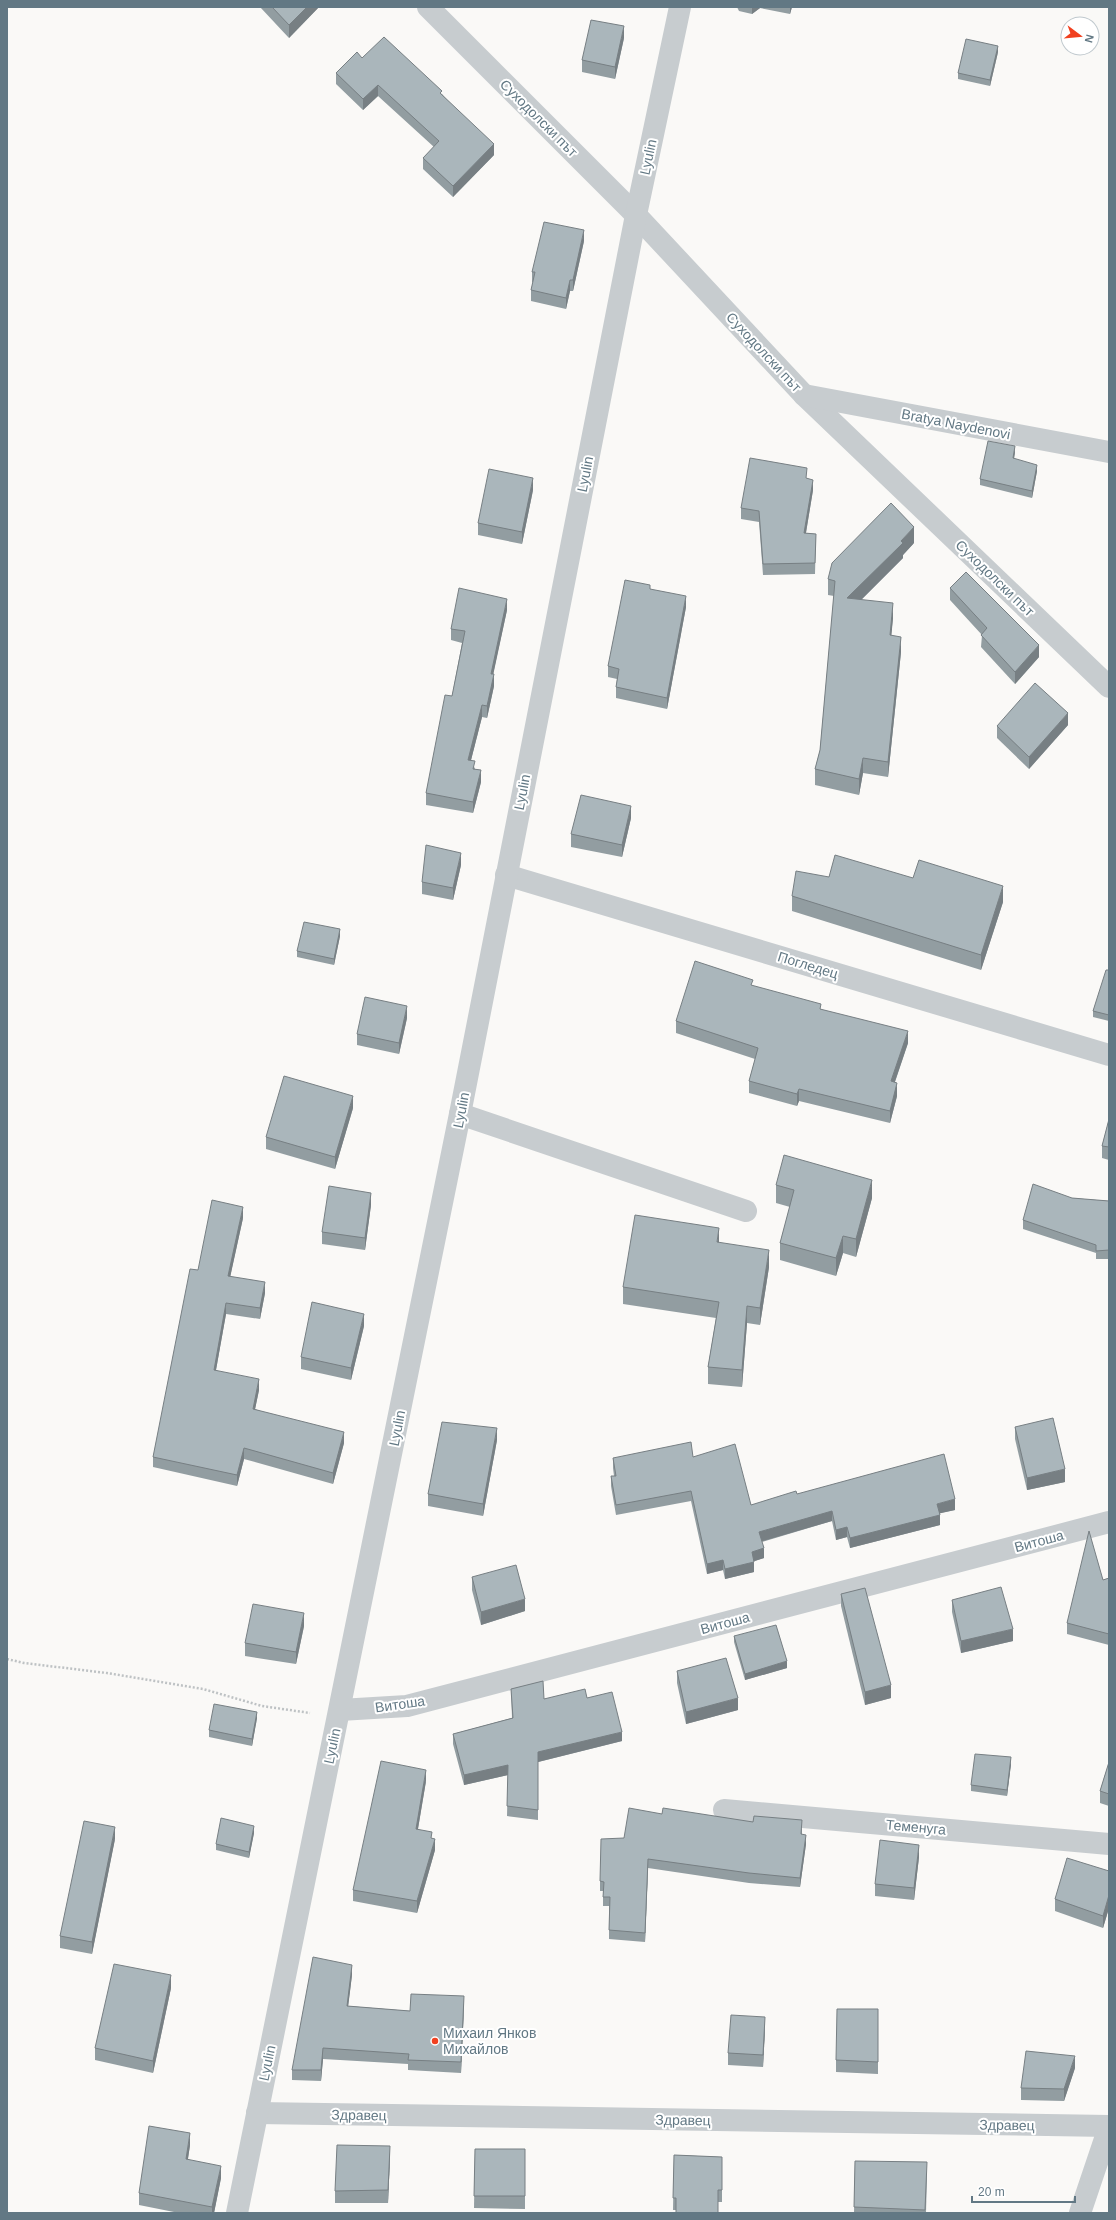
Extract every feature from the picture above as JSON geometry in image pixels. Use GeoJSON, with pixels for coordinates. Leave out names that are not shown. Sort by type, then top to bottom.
{"type":"FeatureCollection","features":[{"type":"Feature","properties":{"kind":"street","name":"Суходолски път"},"geometry":{"type":"LineString","coordinates":[[428,7],[636,215],[804,395],[1109,687]]}},
{"type":"Feature","properties":{"kind":"street","name":"Lyulin"},"geometry":{"type":"LineString","coordinates":[[237,2213],[256,2113],[339,1713],[460,1114],[636,215],[680,7]]}},
{"type":"Feature","properties":{"kind":"street","name":"Bratya Naydenovi"},"geometry":{"type":"LineString","coordinates":[[804,395],[1109,452]]}},
{"type":"Feature","properties":{"kind":"street","name":"Погледец"},"geometry":{"type":"LineString","coordinates":[[506,875],[1109,1055]]}},
{"type":"Feature","properties":{"kind":"street"},"geometry":{"type":"LineString","coordinates":[[460,1114],[746,1211]]}},
{"type":"Feature","properties":{"kind":"street","name":"Витоша"},"geometry":{"type":"LineString","coordinates":[[339,1713],[407,1706],[1109,1522]]}},
{"type":"Feature","properties":{"kind":"street","name":"Теменуга"},"geometry":{"type":"LineString","coordinates":[[724,1810],[1109,1844]]}},
{"type":"Feature","properties":{"kind":"street","name":"Здравец"},"geometry":{"type":"LineString","coordinates":[[256,2113],[1109,2126]]}},
{"type":"Feature","properties":{"kind":"street"},"geometry":{"type":"LineString","coordinates":[[1080,2213],[1109,2126]]}},
{"type":"Feature","properties":{"kind":"path"},"geometry":{"type":"LineString","coordinates":[[7,1659],[24,1663],[107,1673],[203,1689],[262,1706],[339,1713]]}},
{"type":"Feature","properties":{"kind":"building"},"geometry":{"type":"Polygon","coordinates":[[[272,7],[307,7],[289,25],[272,7]]]}},
{"type":"Feature","properties":{"kind":"building"},"geometry":{"type":"Polygon","coordinates":[[[591,20],[624,26],[615,67],[582,60],[591,20]]]}},
{"type":"Feature","properties":{"kind":"building"},"geometry":{"type":"Polygon","coordinates":[[[384,37],[442,91],[440,93],[494,144],[453,186],[423,158],[439,141],[378,85],[363,99],[336,73],[357,52],[362,58],[384,37]]]}},
{"type":"Feature","properties":{"kind":"building"},"geometry":{"type":"Polygon","coordinates":[[[966,39],[998,46],[990,80],[958,73],[966,39]]]}},
{"type":"Feature","properties":{"kind":"building"},"geometry":{"type":"Polygon","coordinates":[[[544,222],[584,230],[573,280],[570,280],[566,298],[531,290],[535,272],[532,272],[544,222]]]}},
{"type":"Feature","properties":{"kind":"building"},"geometry":{"type":"Polygon","coordinates":[[[988,441],[1015,446],[1013,458],[1037,465],[1032,491],[980,479],[988,441]]]}},
{"type":"Feature","properties":{"kind":"building"},"geometry":{"type":"Polygon","coordinates":[[[750,458],[807,468],[806,478],[813,480],[804,533],[816,534],[815,563],[763,564],[759,511],[741,508],[750,458]]]}},
{"type":"Feature","properties":{"kind":"building"},"geometry":{"type":"Polygon","coordinates":[[[489,469],[533,478],[522,532],[478,523],[489,469]]]}},
{"type":"Feature","properties":{"kind":"building"},"geometry":{"type":"Polygon","coordinates":[[[891,503],[914,527],[901,541],[903,543],[847,598],[893,603],[890,635],[901,637],[888,762],[863,758],[859,779],[815,769],[820,750],[835,581],[828,579],[832,563],[891,503]]]}},
{"type":"Feature","properties":{"kind":"building"},"geometry":{"type":"Polygon","coordinates":[[[966,572],[1039,645],[1015,672],[981,635],[987,628],[950,588],[966,572]]]}},
{"type":"Feature","properties":{"kind":"building"},"geometry":{"type":"Polygon","coordinates":[[[625,580],[650,585],[650,589],[686,596],[667,698],[616,687],[619,669],[608,666],[625,580]]]}},
{"type":"Feature","properties":{"kind":"building"},"geometry":{"type":"Polygon","coordinates":[[[459,588],[507,599],[491,674],[494,674],[487,706],[482,705],[468,760],[475,761],[473,769],[481,770],[473,802],[426,793],[445,695],[452,696],[465,631],[451,629],[459,588]]]}},
{"type":"Feature","properties":{"kind":"building"},"geometry":{"type":"Polygon","coordinates":[[[1035,683],[1068,713],[1029,757],[997,726],[1035,683]]]}},
{"type":"Feature","properties":{"kind":"building"},"geometry":{"type":"Polygon","coordinates":[[[581,795],[631,806],[622,845],[571,834],[581,795]]]}},
{"type":"Feature","properties":{"kind":"building"},"geometry":{"type":"Polygon","coordinates":[[[426,845],[461,853],[453,888],[422,882],[426,845]]]}},
{"type":"Feature","properties":{"kind":"building"},"geometry":{"type":"Polygon","coordinates":[[[835,855],[913,878],[919,860],[1003,886],[981,955],[792,896],[796,871],[829,877],[835,855]]]}},
{"type":"Feature","properties":{"kind":"building"},"geometry":{"type":"Polygon","coordinates":[[[304,922],[340,929],[334,959],[297,951],[304,922]]]}},
{"type":"Feature","properties":{"kind":"building"},"geometry":{"type":"Polygon","coordinates":[[[695,961],[753,980],[751,985],[821,1004],[820,1009],[908,1031],[891,1081],[897,1083],[890,1111],[799,1089],[797,1094],[749,1081],[758,1048],[676,1021],[695,961]]]}},
{"type":"Feature","properties":{"kind":"building"},"geometry":{"type":"Polygon","coordinates":[[[1106,970],[1109,970],[1109,1015],[1093,1011],[1106,970]]]}},
{"type":"Feature","properties":{"kind":"building"},"geometry":{"type":"Polygon","coordinates":[[[365,997],[407,1006],[399,1043],[357,1034],[365,997]]]}},
{"type":"Feature","properties":{"kind":"building"},"geometry":{"type":"Polygon","coordinates":[[[284,1076],[353,1096],[335,1157],[266,1137],[284,1076]]]}},
{"type":"Feature","properties":{"kind":"building"},"geometry":{"type":"Polygon","coordinates":[[[1109,1119],[1109,1147],[1102,1146],[1109,1119]]]}},
{"type":"Feature","properties":{"kind":"building"},"geometry":{"type":"Polygon","coordinates":[[[784,1155],[872,1180],[856,1239],[843,1236],[836,1258],[780,1243],[794,1190],[776,1185],[784,1155]]]}},
{"type":"Feature","properties":{"kind":"building"},"geometry":{"type":"Polygon","coordinates":[[[1033,1184],[1072,1198],[1109,1201],[1109,1250],[1096,1251],[1096,1245],[1023,1220],[1033,1184]]]}},
{"type":"Feature","properties":{"kind":"building"},"geometry":{"type":"Polygon","coordinates":[[[329,1186],[371,1193],[365,1238],[322,1232],[329,1186]]]}},
{"type":"Feature","properties":{"kind":"building"},"geometry":{"type":"Polygon","coordinates":[[[212,1200],[243,1207],[228,1276],[265,1282],[260,1308],[226,1303],[214,1370],[259,1379],[253,1409],[344,1432],[333,1473],[244,1448],[237,1475],[153,1457],[190,1269],[198,1270],[212,1200]]]}},
{"type":"Feature","properties":{"kind":"building"},"geometry":{"type":"Polygon","coordinates":[[[635,1215],[719,1228],[717,1242],[769,1250],[760,1308],[747,1306],[742,1370],[708,1367],[719,1302],[623,1287],[635,1215]]]}},
{"type":"Feature","properties":{"kind":"building"},"geometry":{"type":"Polygon","coordinates":[[[312,1302],[364,1314],[351,1368],[301,1357],[312,1302]]]}},
{"type":"Feature","properties":{"kind":"building"},"geometry":{"type":"Polygon","coordinates":[[[1053,1418],[1065,1469],[1027,1478],[1015,1427],[1053,1418]]]}},
{"type":"Feature","properties":{"kind":"building"},"geometry":{"type":"Polygon","coordinates":[[[442,1422],[497,1428],[483,1504],[428,1494],[442,1422]]]}},
{"type":"Feature","properties":{"kind":"building"},"geometry":{"type":"Polygon","coordinates":[[[691,1442],[693,1457],[735,1444],[751,1505],[796,1491],[797,1494],[944,1454],[955,1499],[937,1504],[940,1515],[850,1538],[847,1527],[836,1530],[832,1511],[759,1532],[764,1548],[752,1552],[754,1562],[725,1569],[723,1560],[707,1564],[691,1491],[616,1505],[611,1476],[616,1476],[613,1458],[691,1442]]]}},
{"type":"Feature","properties":{"kind":"building"},"geometry":{"type":"Polygon","coordinates":[[[1089,1531],[1103,1580],[1109,1578],[1109,1634],[1067,1623],[1089,1531]]]}},
{"type":"Feature","properties":{"kind":"building"},"geometry":{"type":"Polygon","coordinates":[[[516,1565],[525,1599],[481,1612],[472,1577],[516,1565]]]}},
{"type":"Feature","properties":{"kind":"building"},"geometry":{"type":"Polygon","coordinates":[[[1001,1587],[1013,1629],[961,1641],[952,1600],[1001,1587]]]}},
{"type":"Feature","properties":{"kind":"building"},"geometry":{"type":"Polygon","coordinates":[[[865,1588],[891,1685],[865,1692],[841,1594],[865,1588]]]}},
{"type":"Feature","properties":{"kind":"building"},"geometry":{"type":"Polygon","coordinates":[[[253,1604],[304,1613],[296,1652],[245,1643],[253,1604]]]}},
{"type":"Feature","properties":{"kind":"building"},"geometry":{"type":"Polygon","coordinates":[[[776,1625],[787,1661],[745,1674],[734,1636],[776,1625]]]}},
{"type":"Feature","properties":{"kind":"building"},"geometry":{"type":"Polygon","coordinates":[[[726,1658],[738,1698],[686,1712],[677,1671],[726,1658]]]}},
{"type":"Feature","properties":{"kind":"building"},"geometry":{"type":"Polygon","coordinates":[[[543,1681],[544,1699],[585,1689],[587,1698],[612,1692],[622,1732],[538,1752],[538,1810],[507,1806],[508,1765],[464,1775],[453,1734],[513,1718],[511,1689],[543,1681]]]}},
{"type":"Feature","properties":{"kind":"building"},"geometry":{"type":"Polygon","coordinates":[[[214,1704],[257,1712],[252,1739],[209,1730],[214,1704]]]}},
{"type":"Feature","properties":{"kind":"building"},"geometry":{"type":"Polygon","coordinates":[[[975,1754],[1011,1757],[1007,1790],[971,1785],[975,1754]]]}},
{"type":"Feature","properties":{"kind":"building"},"geometry":{"type":"Polygon","coordinates":[[[381,1761],[426,1770],[416,1829],[432,1832],[431,1838],[435,1839],[417,1901],[353,1890],[381,1761]]]}},
{"type":"Feature","properties":{"kind":"building"},"geometry":{"type":"Polygon","coordinates":[[[1109,1762],[1109,1794],[1100,1791],[1109,1762]]]}},
{"type":"Feature","properties":{"kind":"building"},"geometry":{"type":"Polygon","coordinates":[[[629,1808],[662,1814],[663,1808],[753,1822],[754,1816],[802,1820],[801,1834],[806,1835],[800,1878],[749,1873],[648,1859],[645,1933],[609,1930],[610,1897],[603,1897],[604,1882],[600,1881],[601,1839],[624,1838],[629,1808]]]}},
{"type":"Feature","properties":{"kind":"building"},"geometry":{"type":"Polygon","coordinates":[[[221,1818],[254,1826],[249,1852],[216,1844],[221,1818]]]}},
{"type":"Feature","properties":{"kind":"building"},"geometry":{"type":"Polygon","coordinates":[[[84,1821],[115,1827],[92,1942],[60,1936],[84,1821]]]}},
{"type":"Feature","properties":{"kind":"building"},"geometry":{"type":"Polygon","coordinates":[[[880,1840],[919,1845],[914,1888],[875,1884],[880,1840]]]}},
{"type":"Feature","properties":{"kind":"building"},"geometry":{"type":"Polygon","coordinates":[[[1067,1858],[1109,1871],[1109,1895],[1103,1916],[1055,1899],[1067,1858]]]}},
{"type":"Feature","properties":{"kind":"building"},"geometry":{"type":"Polygon","coordinates":[[[313,1957],[352,1965],[347,2006],[410,2011],[411,1994],[464,1996],[461,2062],[408,2060],[409,2054],[323,2048],[321,2070],[292,2070],[313,1957]]]}},
{"type":"Feature","properties":{"kind":"building"},"geometry":{"type":"Polygon","coordinates":[[[114,1964],[171,1975],[153,2061],[95,2048],[114,1964]]]}},
{"type":"Feature","properties":{"kind":"building"},"geometry":{"type":"Polygon","coordinates":[[[837,2009],[878,2009],[878,2062],[836,2060],[837,2009]]]}},
{"type":"Feature","properties":{"kind":"building"},"geometry":{"type":"Polygon","coordinates":[[[731,2015],[765,2017],[763,2055],[728,2053],[731,2015]]]}},
{"type":"Feature","properties":{"kind":"building"},"geometry":{"type":"Polygon","coordinates":[[[1026,2051],[1075,2056],[1064,2089],[1021,2088],[1026,2051]]]}},
{"type":"Feature","properties":{"kind":"building"},"geometry":{"type":"Polygon","coordinates":[[[149,2126],[190,2133],[186,2159],[221,2166],[212,2207],[139,2193],[149,2126]]]}},
{"type":"Feature","properties":{"kind":"building"},"geometry":{"type":"Polygon","coordinates":[[[337,2145],[390,2146],[388,2190],[335,2191],[337,2145]]]}},
{"type":"Feature","properties":{"kind":"building"},"geometry":{"type":"Polygon","coordinates":[[[475,2149],[525,2149],[525,2196],[474,2196],[475,2149]]]}},
{"type":"Feature","properties":{"kind":"building"},"geometry":{"type":"Polygon","coordinates":[[[674,2155],[722,2157],[722,2190],[718,2190],[718,2213],[676,2213],[676,2198],[673,2198],[674,2155]]]}},
{"type":"Feature","properties":{"kind":"building"},"geometry":{"type":"Polygon","coordinates":[[[855,2161],[927,2162],[925,2210],[854,2207],[855,2161]]]}},
{"type":"Feature","properties":{"kind":"place","name":"Михаил Янков Михайлов"},"geometry":{"type":"Point","coordinates":[435,2041]}}]}
